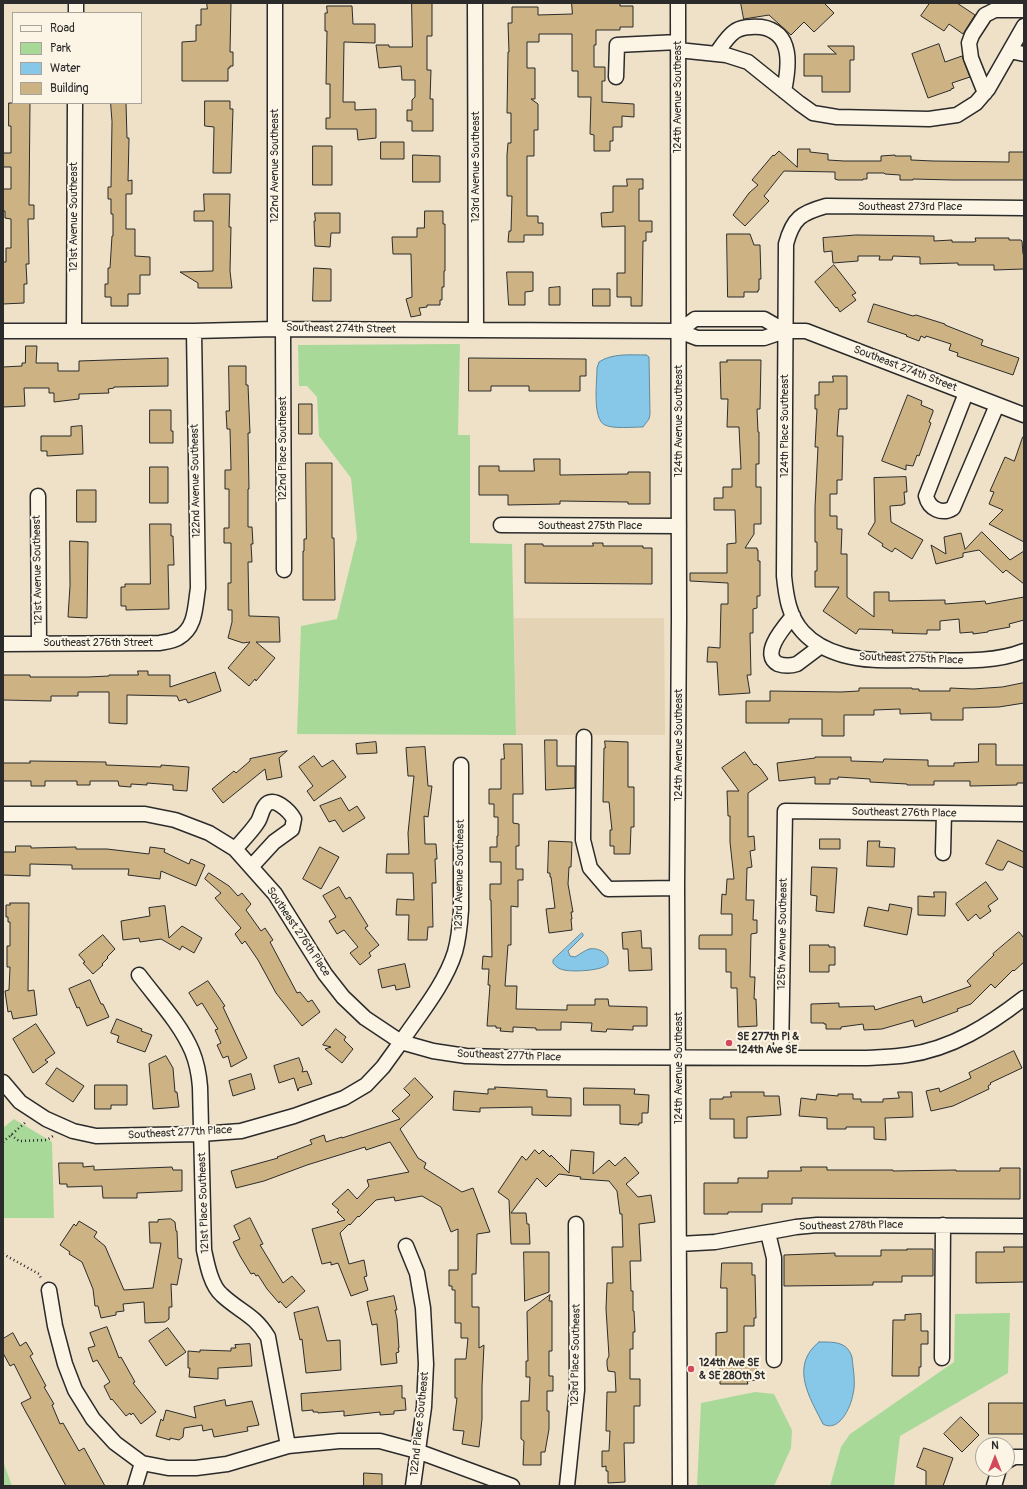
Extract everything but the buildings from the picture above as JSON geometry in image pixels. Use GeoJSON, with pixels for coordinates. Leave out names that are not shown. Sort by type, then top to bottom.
{"type":"FeatureCollection","features":[{"type":"Feature","properties":{"kind":"street","name":"122nd Avenue Southeast"},"geometry":{"type":"LineString","coordinates":[[275,3],[279,329]]}},
{"type":"Feature","properties":{"kind":"street","name":"123rd Avenue Southeast"},"geometry":{"type":"LineString","coordinates":[[475,3],[476,330]]}},
{"type":"Feature","properties":{"kind":"street","name":"124th Avenue Southeast"},"geometry":{"type":"LineString","coordinates":[[678,3],[680,618],[677,888],[680,1486]]}},
{"type":"Feature","properties":{"kind":"street"},"geometry":{"type":"LineString","coordinates":[[985,93],[971,58],[969,43],[972,35],[985,15],[995,10],[1024,10]]}},
{"type":"Feature","properties":{"kind":"street"},"geometry":{"type":"LineString","coordinates":[[716,54],[734,32],[756,26],[768,28],[777,34],[785,43],[788,55],[788,72],[784,91]]}},
{"type":"Feature","properties":{"kind":"street"},"geometry":{"type":"LineString","coordinates":[[616,77],[617,45],[678,46],[726,55],[748,62],[799,103],[813,112],[838,117],[929,120],[957,115],[976,103],[985,93],[1024,26]]}},
{"type":"Feature","properties":{"kind":"street"},"geometry":{"type":"LineString","coordinates":[[1010,51],[1024,54]]}},
{"type":"Feature","properties":{"kind":"street","name":"121st Avenue Southeast"},"geometry":{"type":"LineString","coordinates":[[74,331],[75,104]]}},
{"type":"Feature","properties":{"kind":"street","name":"Southeast 273rd Place"},"geometry":{"type":"LineString","coordinates":[[799,217],[810,211],[826,206],[1024,208]]}},
{"type":"Feature","properties":{"kind":"street","name":"124th Place Southeast"},"geometry":{"type":"LineString","coordinates":[[799,217],[790,231],[786,244],[784,576],[786,597],[793,616],[803,633]]}},
{"type":"Feature","properties":{"kind":"street","name":"Southeast 274th Street"},"geometry":{"type":"LineString","coordinates":[[679,331],[695,319],[764,319],[785,331]]}},
{"type":"Feature","properties":{"kind":"street","name":"Southeast 274th Street"},"geometry":{"type":"LineString","coordinates":[[3,331],[194,331],[279,329],[679,331],[698,338],[764,338],[785,331],[806,331],[1024,415]]}},
{"type":"Feature","properties":{"kind":"street","name":"122nd Place Southeast"},"geometry":{"type":"LineString","coordinates":[[279,329],[284,570]]}},
{"type":"Feature","properties":{"kind":"street","name":"122nd Avenue Southeast"},"geometry":{"type":"LineString","coordinates":[[189,630],[194,616],[198,588],[194,331]]}},
{"type":"Feature","properties":{"kind":"street"},"geometry":{"type":"LineString","coordinates":[[966,393],[926,496],[931,507],[948,511],[953,508],[997,405]]}},
{"type":"Feature","properties":{"kind":"street","name":"121st Avenue Southeast"},"geometry":{"type":"LineString","coordinates":[[38,496],[39,644]]}},
{"type":"Feature","properties":{"kind":"street","name":"Southeast 275th Place"},"geometry":{"type":"LineString","coordinates":[[500,525],[679,526]]}},
{"type":"Feature","properties":{"kind":"street"},"geometry":{"type":"LineString","coordinates":[[793,616],[774,641],[772,651],[774,660],[778,663],[792,665],[797,664],[820,646]]}},
{"type":"Feature","properties":{"kind":"street","name":"Southeast 276th Street"},"geometry":{"type":"LineString","coordinates":[[3,644],[160,643],[177,639],[189,630]]}},
{"type":"Feature","properties":{"kind":"street","name":"Southeast 275th Place"},"geometry":{"type":"LineString","coordinates":[[803,633],[820,646],[842,654],[867,660],[978,660],[1015,654],[1024,651]]}},
{"type":"Feature","properties":{"kind":"street"},"geometry":{"type":"LineString","coordinates":[[584,737],[584,840],[590,868],[608,889],[677,888]]}},
{"type":"Feature","properties":{"kind":"street","name":"123rd Avenue Southeast"},"geometry":{"type":"LineString","coordinates":[[401,1042],[444,978],[454,954],[459,933],[461,910],[461,765]]}},
{"type":"Feature","properties":{"kind":"street"},"geometry":{"type":"LineString","coordinates":[[235,849],[258,822],[265,805],[274,802],[281,804],[292,815],[294,819],[292,829],[274,842],[251,867]]}},
{"type":"Feature","properties":{"kind":"street","name":"Southeast 276th Place"},"geometry":{"type":"LineString","coordinates":[[785,811],[1024,814]]}},
{"type":"Feature","properties":{"kind":"street","name":"125th Avenue Southeast"},"geometry":{"type":"LineString","coordinates":[[781,1057],[785,811]]}},
{"type":"Feature","properties":{"kind":"street"},"geometry":{"type":"LineString","coordinates":[[943,853],[944,813]]}},
{"type":"Feature","properties":{"kind":"street","name":"Southeast 276th Place"},"geometry":{"type":"LineString","coordinates":[[3,814],[145,814],[175,820],[208,833],[235,849],[275,894],[325,974],[343,997],[365,1018],[401,1042]]}},
{"type":"Feature","properties":{"kind":"street","name":"121st Place Southeast"},"geometry":{"type":"LineString","coordinates":[[139,975],[178,1027],[191,1050],[198,1067],[200,1087],[204,1250],[208,1272],[221,1295],[248,1313],[261,1325],[268,1337],[288,1446]]}},
{"type":"Feature","properties":{"kind":"street","name":"Southeast 277th Place"},"geometry":{"type":"LineString","coordinates":[[3,1082],[20,1102],[46,1119],[73,1131],[96,1136],[201,1134],[241,1130],[294,1116],[344,1098],[366,1085],[383,1067],[401,1042],[433,1051],[466,1056],[867,1058],[908,1055],[944,1046],[978,1031],[1024,998]]}},
{"type":"Feature","properties":{"kind":"street","name":"123rd Place Southeast"},"geometry":{"type":"LineString","coordinates":[[567,1486],[577,1390],[576,1224]]}},
{"type":"Feature","properties":{"kind":"street","name":"Southeast 278th Place"},"geometry":{"type":"LineString","coordinates":[[679,1244],[715,1242],[796,1227],[817,1225],[1024,1226]]}},
{"type":"Feature","properties":{"kind":"street"},"geometry":{"type":"LineString","coordinates":[[942,1225],[942,1358]]}},
{"type":"Feature","properties":{"kind":"street"},"geometry":{"type":"LineString","coordinates":[[768,1233],[774,1258],[774,1360]]}},
{"type":"Feature","properties":{"kind":"street","name":"122nd Place Southeast"},"geometry":{"type":"LineString","coordinates":[[406,1246],[416,1273],[423,1308],[426,1364],[424,1407],[413,1486]]}},
{"type":"Feature","properties":{"kind":"street"},"geometry":{"type":"LineString","coordinates":[[49,1290],[55,1326],[65,1364],[76,1390],[93,1419],[115,1443],[142,1463],[168,1468],[196,1468],[227,1464],[288,1446],[339,1441],[380,1442],[417,1451],[512,1486]]}},
{"type":"Feature","properties":{"kind":"street"},"geometry":{"type":"LineString","coordinates":[[135,1486],[142,1463]]}},
{"type":"Feature","properties":{"kind":"path"},"geometry":{"type":"LineString","coordinates":[[3,1142],[36,1112]]}},
{"type":"Feature","properties":{"kind":"path"},"geometry":{"type":"LineString","coordinates":[[11,1135],[19,1141],[47,1140],[65,1127]]}},
{"type":"Feature","properties":{"kind":"path"},"geometry":{"type":"LineString","coordinates":[[3,1254],[39,1274],[49,1290]]}},
{"type":"Feature","properties":{"kind":"shaded area"},"geometry":{"type":"Polygon","coordinates":[[[514,618],[664,618],[665,735],[516,735],[514,618]]]}},
{"type":"Feature","properties":{"kind":"green space"},"geometry":{"type":"Polygon","coordinates":[[[460,344],[458,435],[470,435],[470,543],[512,544],[516,735],[297,734],[301,626],[337,619],[357,538],[351,478],[319,436],[317,397],[307,386],[299,386],[298,345],[460,344]]]}},
{"type":"Feature","properties":{"kind":"green space"},"geometry":{"type":"Polygon","coordinates":[[[14,1119],[52,1142],[54,1218],[3,1218],[3,1128],[14,1119]]]}},
{"type":"Feature","properties":{"kind":"green space"},"geometry":{"type":"Polygon","coordinates":[[[1010,1313],[1008,1373],[900,1436],[894,1486],[830,1486],[841,1447],[850,1434],[954,1362],[955,1314],[1010,1313]]]}},
{"type":"Feature","properties":{"kind":"green space"},"geometry":{"type":"Polygon","coordinates":[[[755,1392],[774,1394],[792,1430],[791,1448],[774,1486],[697,1486],[701,1403],[755,1392]]]}},
{"type":"Feature","properties":{"kind":"green space"},"geometry":{"type":"Polygon","coordinates":[[[3,1461],[12,1486],[3,1486],[3,1461]]]}},
{"type":"Feature","properties":{"kind":"water"},"geometry":{"type":"Polygon","coordinates":[[[646,355],[649,357],[649,419],[643,427],[618,427],[605,425],[598,416],[596,400],[597,368],[599,362],[616,356],[646,355]]]}},
{"type":"Feature","properties":{"kind":"water"},"geometry":{"type":"Polygon","coordinates":[[[582,933],[583,936],[568,951],[570,956],[575,957],[589,949],[596,949],[606,954],[608,964],[594,970],[580,971],[564,970],[556,967],[553,960],[582,933]]]}},
{"type":"Feature","properties":{"kind":"water"},"geometry":{"type":"Polygon","coordinates":[[[819,1342],[843,1345],[850,1352],[852,1357],[854,1390],[850,1405],[847,1412],[839,1422],[829,1426],[823,1424],[808,1393],[805,1382],[805,1361],[810,1351],[819,1342]]]}},
{"type":"Feature","properties":{"kind":"place","name":"SE 277th Pl & 124th Ave SE"},"geometry":{"type":"Point","coordinates":[729,1043]}},
{"type":"Feature","properties":{"kind":"place","name":"124th Ave SE & SE 280th St"},"geometry":{"type":"Point","coordinates":[691,1369]}}]}
